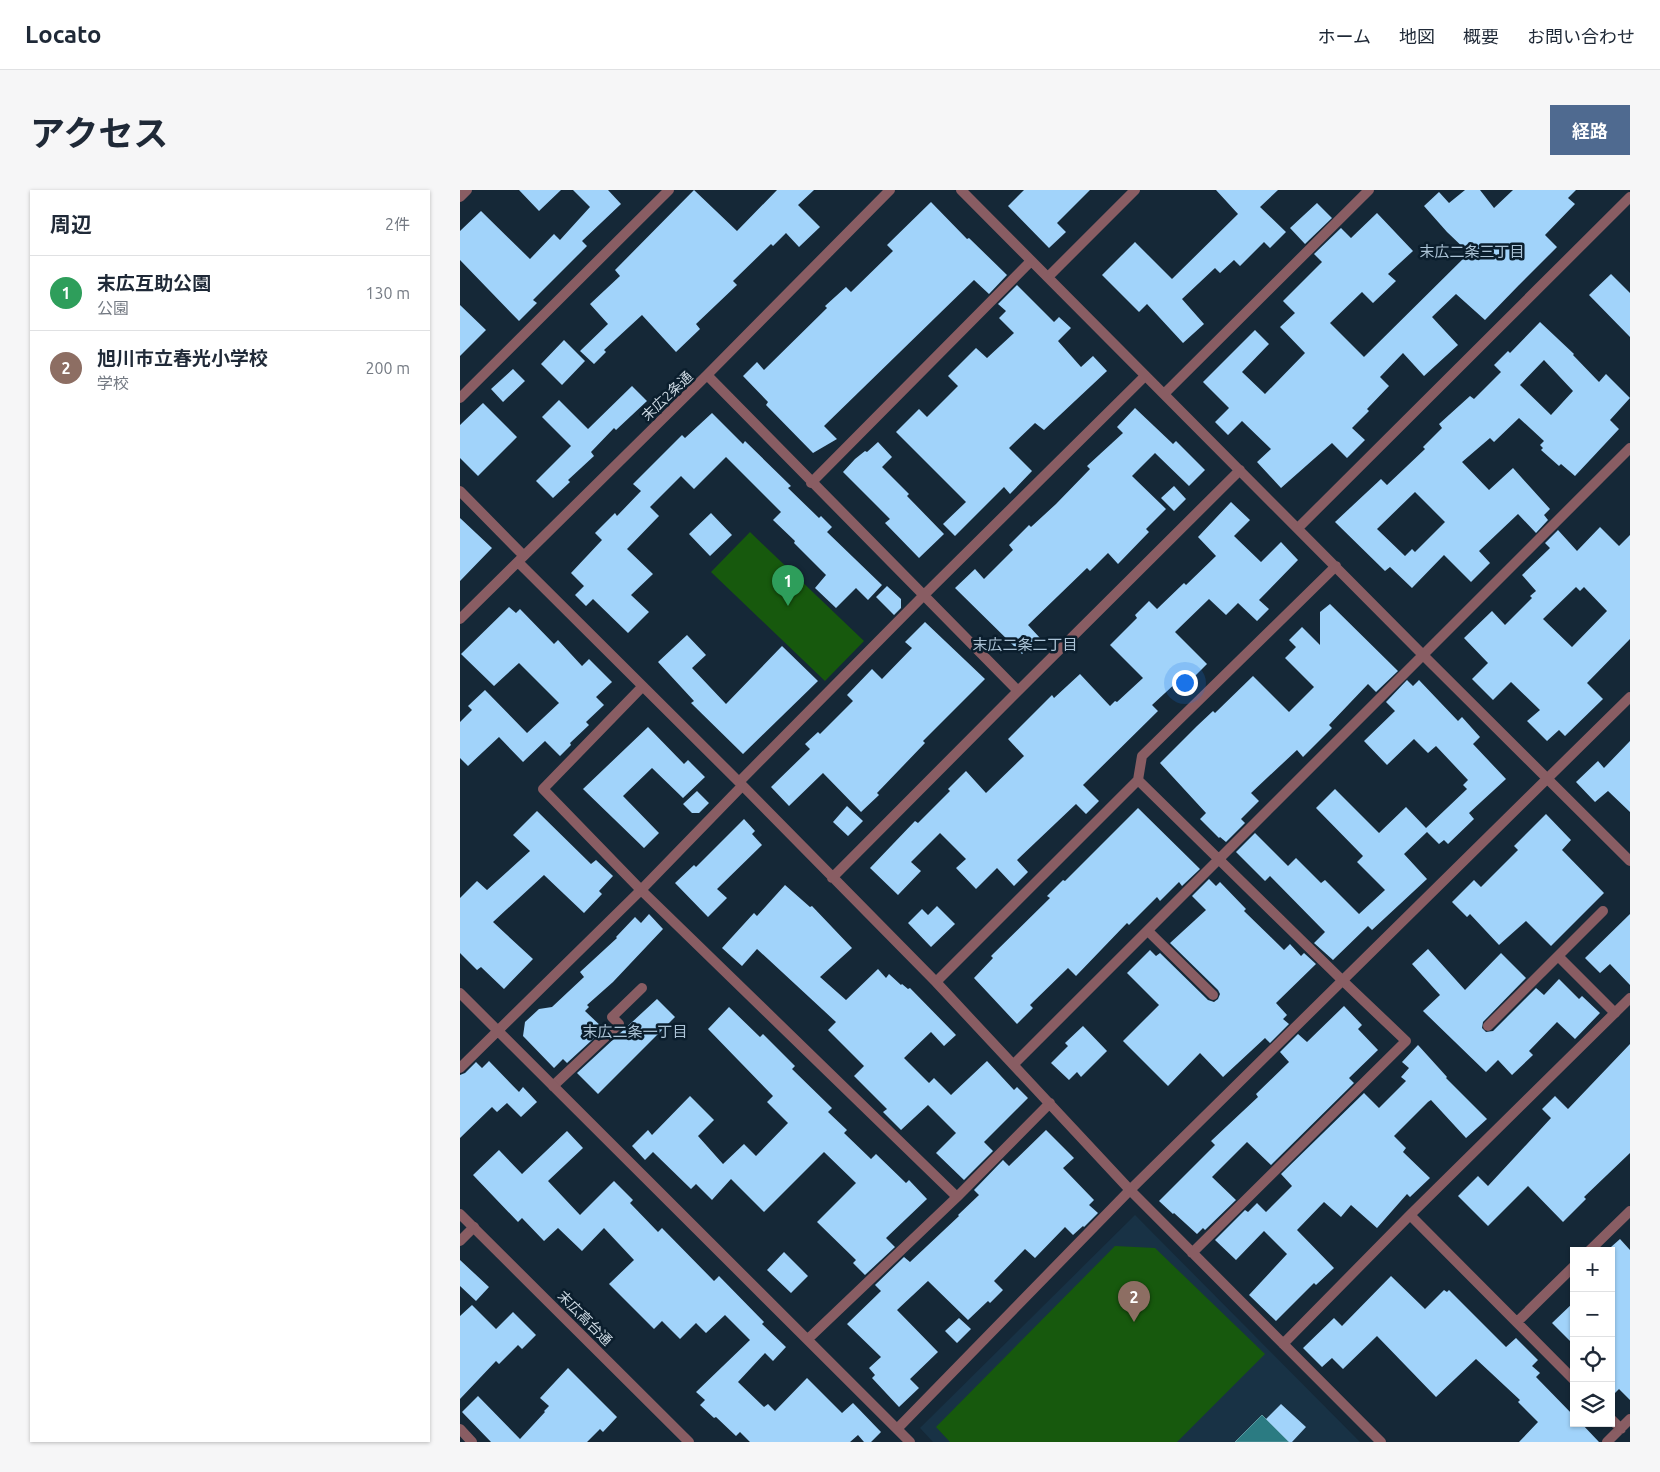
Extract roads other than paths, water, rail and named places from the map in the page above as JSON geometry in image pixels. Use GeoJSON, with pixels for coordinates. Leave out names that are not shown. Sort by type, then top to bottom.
{"type":"FeatureCollection","features":[{"type":"Feature","properties":{"kind":"street"},"geometry":{"type":"LineString","coordinates":[[460,197],[467,190]]}},
{"type":"Feature","properties":{"kind":"street"},"geometry":{"type":"LineString","coordinates":[[460,398],[669,190]]}},
{"type":"Feature","properties":{"kind":"street","name":"末広2条通"},"geometry":{"type":"LineString","coordinates":[[460,619],[707,376],[890,190]]}},
{"type":"Feature","properties":{"kind":"street"},"geometry":{"type":"LineString","coordinates":[[961,190],[1630,861]]}},
{"type":"Feature","properties":{"kind":"street"},"geometry":{"type":"LineString","coordinates":[[1048,277],[1135,190]]}},
{"type":"Feature","properties":{"kind":"street"},"geometry":{"type":"LineString","coordinates":[[1164,394],[1369,190]]}},
{"type":"Feature","properties":{"kind":"street"},"geometry":{"type":"LineString","coordinates":[[1298,528],[1630,197]]}},
{"type":"Feature","properties":{"kind":"street"},"geometry":{"type":"LineString","coordinates":[[811,483],[1031,261]]}},
{"type":"Feature","properties":{"kind":"street"},"geometry":{"type":"LineString","coordinates":[[707,376],[1018,691]]}},
{"type":"Feature","properties":{"kind":"street"},"geometry":{"type":"LineString","coordinates":[[460,1068],[642,890],[740,784],[923,596],[1145,376]]}},
{"type":"Feature","properties":{"kind":"street"},"geometry":{"type":"LineString","coordinates":[[1014,1064],[1630,448]]}},
{"type":"Feature","properties":{"kind":"street"},"geometry":{"type":"LineString","coordinates":[[832,878],[1240,470]]}},
{"type":"Feature","properties":{"kind":"street"},"geometry":{"type":"LineString","coordinates":[[460,492],[642,687],[936,982],[1130,1190],[1381,1442]]}},
{"type":"Feature","properties":{"kind":"street"},"geometry":{"type":"LineString","coordinates":[[936,982],[1138,780],[1142,756],[1336,566]]}},
{"type":"Feature","properties":{"kind":"street"},"geometry":{"type":"LineString","coordinates":[[642,687],[543,788],[642,890],[957,1197]]}},
{"type":"Feature","properties":{"kind":"street"},"geometry":{"type":"LineString","coordinates":[[897,1429],[1130,1190],[1630,697]]}},
{"type":"Feature","properties":{"kind":"street"},"geometry":{"type":"LineString","coordinates":[[1138,780],[1406,1041],[1192,1253]]}},
{"type":"Feature","properties":{"kind":"street"},"geometry":{"type":"LineString","coordinates":[[1488,1026],[1603,911]]}},
{"type":"Feature","properties":{"kind":"street"},"geometry":{"type":"LineString","coordinates":[[1148,931],[1213,995]]}},
{"type":"Feature","properties":{"kind":"street"},"geometry":{"type":"LineString","coordinates":[[1558,956],[1615,1013]]}},
{"type":"Feature","properties":{"kind":"street"},"geometry":{"type":"LineString","coordinates":[[553,1086],[619,1024],[612,1016],[642,988]]}},
{"type":"Feature","properties":{"kind":"street"},"geometry":{"type":"LineString","coordinates":[[460,993],[808,1339],[897,1429],[905,1440]]}},
{"type":"Feature","properties":{"kind":"street"},"geometry":{"type":"LineString","coordinates":[[1283,1344],[1410,1215],[1630,998]]}},
{"type":"Feature","properties":{"kind":"street"},"geometry":{"type":"LineString","coordinates":[[808,1339],[957,1197],[1050,1103]]}},
{"type":"Feature","properties":{"kind":"street"},"geometry":{"type":"LineString","coordinates":[[1593,1247],[1630,1210]]}},
{"type":"Feature","properties":{"kind":"street","name":"末広高台通"},"geometry":{"type":"LineString","coordinates":[[460,1214],[689,1442]]}},
{"type":"Feature","properties":{"kind":"street"},"geometry":{"type":"LineString","coordinates":[[1410,1215],[1570,1376]]}},
{"type":"Feature","properties":{"kind":"street"},"geometry":{"type":"LineString","coordinates":[[460,1241],[474,1227]]}},
{"type":"Feature","properties":{"kind":"street"},"geometry":{"type":"LineString","coordinates":[[1517,1322],[1570,1270]]}},
{"type":"Feature","properties":{"kind":"street"},"geometry":{"type":"LineString","coordinates":[[1607,1442],[1630,1419]]}},
{"type":"Feature","properties":{"kind":"street"},"geometry":{"type":"LineString","coordinates":[[1615,1423],[1621,1428]]}},
{"type":"Feature","properties":{"kind":"street"},"geometry":{"type":"LineString","coordinates":[[460,1430],[472,1442]]}},
{"type":"Feature","properties":{"kind":"place","name":"末広互助公園"},"geometry":{"type":"Point","coordinates":[788,606]}},
{"type":"Feature","properties":{"kind":"place","name":"旭川市立春光小学校"},"geometry":{"type":"Point","coordinates":[1134,1322]}},
{"type":"Feature","properties":{"kind":"district","name":"末広二条三丁目"},"geometry":{"type":"Point","coordinates":[1472,251]}},
{"type":"Feature","properties":{"kind":"district","name":"末広二条二丁目"},"geometry":{"type":"Point","coordinates":[1025,644]}},
{"type":"Feature","properties":{"kind":"district","name":"末広二条一丁目"},"geometry":{"type":"Point","coordinates":[635,1031]}}]}
